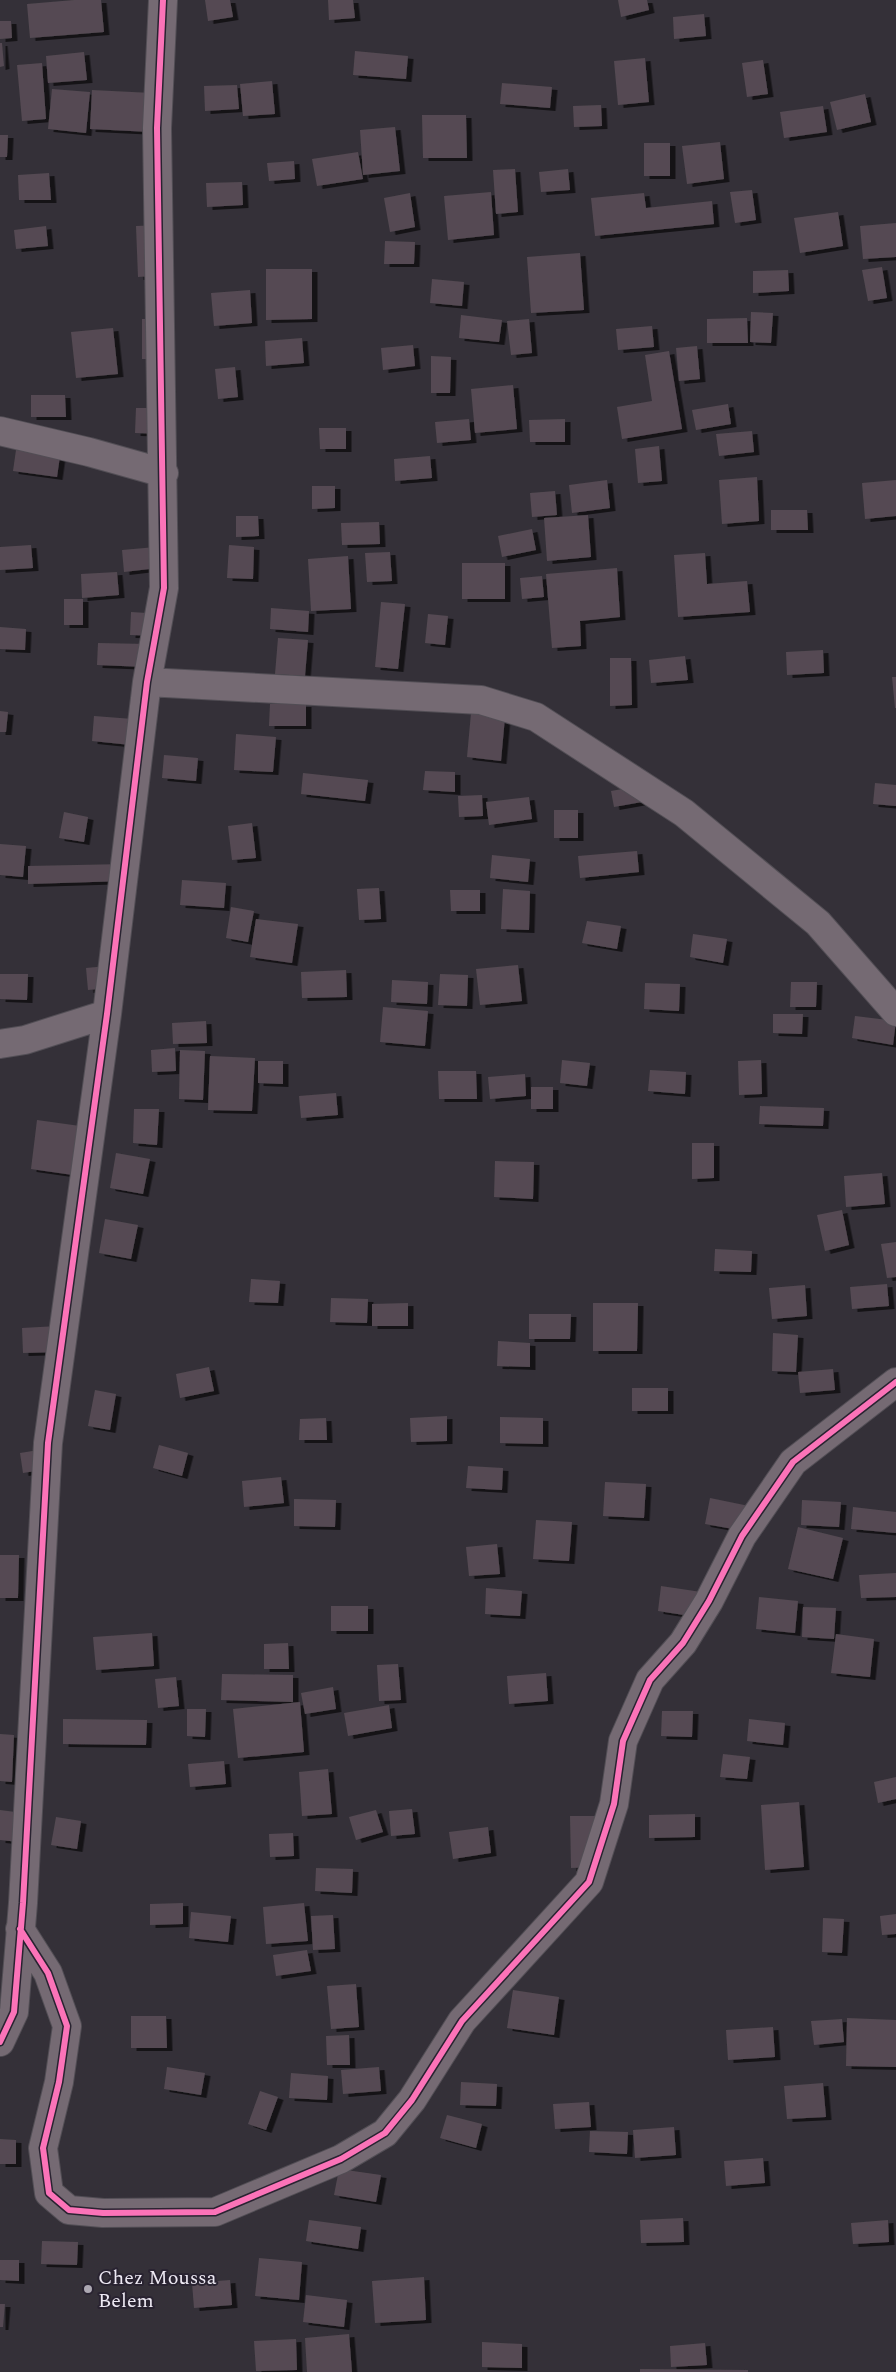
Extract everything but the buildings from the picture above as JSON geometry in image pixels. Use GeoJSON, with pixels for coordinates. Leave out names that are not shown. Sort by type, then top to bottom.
{"type":"FeatureCollection","features":[{"type":"Feature","properties":{"kind":"street"},"geometry":{"type":"LineString","coordinates":[[0,2042],[14,2012],[48,1443],[107,1014],[147,682],[164,588],[164,474],[157,128],[163,0]]}},
{"type":"Feature","properties":{"kind":"street"},"geometry":{"type":"LineString","coordinates":[[0,431],[89,452],[164,474]]}},
{"type":"Feature","properties":{"kind":"street"},"geometry":{"type":"LineString","coordinates":[[147,682],[481,700],[536,716],[684,813],[818,923],[896,1012]]}},
{"type":"Feature","properties":{"kind":"street"},"geometry":{"type":"LineString","coordinates":[[0,1044],[25,1040],[107,1014]]}},
{"type":"Feature","properties":{"kind":"street"},"geometry":{"type":"LineString","coordinates":[[20,1929],[48,1973],[67,2026],[59,2082],[44,2148],[49,2193],[69,2210],[103,2213],[215,2212],[340,2159],[385,2133],[412,2100],[462,2021],[589,1882],[614,1804],[623,1741],[642,1698],[650,1680],[683,1643],[709,1601],[742,1536],[793,1462],[896,1382]]}},
{"type":"Feature","properties":{"kind":"cycle path"},"geometry":{"type":"LineString","coordinates":[[0,2042],[14,2012],[23,1903],[48,1443],[107,1014],[147,682],[164,588],[157,128],[163,0]]}},
{"type":"Feature","properties":{"kind":"cycle path"},"geometry":{"type":"LineString","coordinates":[[20,1929],[48,1973],[67,2026],[59,2082],[43,2148],[49,2193],[69,2210],[103,2213],[215,2212],[341,2159],[385,2133],[412,2100],[462,2021],[589,1882],[614,1804],[623,1741],[650,1680],[683,1643],[709,1601],[742,1536],[793,1462],[896,1382]]}},
{"type":"Feature","properties":{"kind":"place","name":"Chez Moussa Belem"},"geometry":{"type":"Point","coordinates":[88,2289]}}]}
